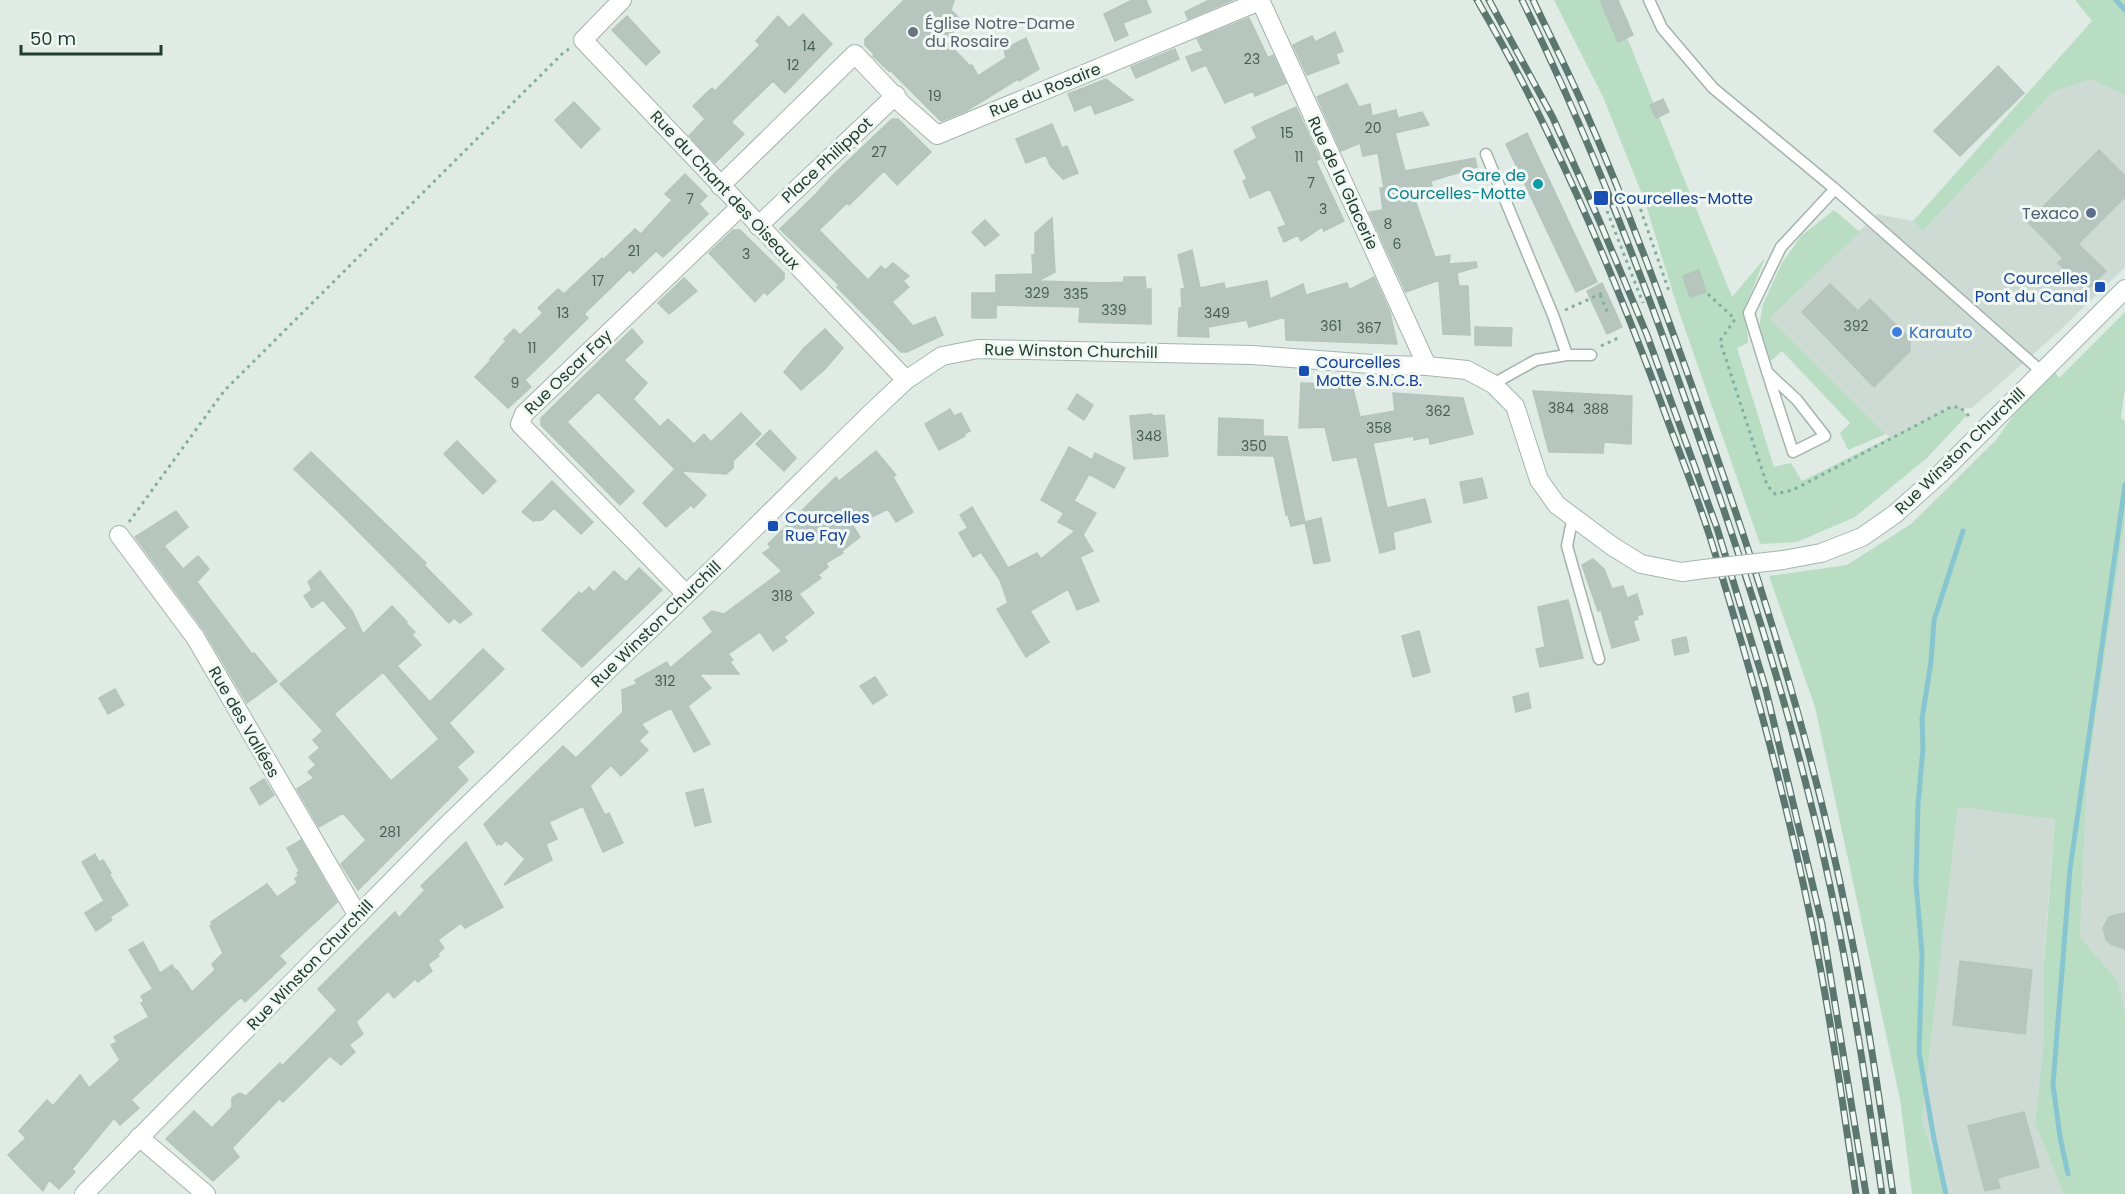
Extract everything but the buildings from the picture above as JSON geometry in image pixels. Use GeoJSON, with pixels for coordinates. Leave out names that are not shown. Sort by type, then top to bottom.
{"type":"FeatureCollection","features":[{"type":"Feature","properties":{"kind":"street"},"geometry":{"type":"LineString","coordinates":[[583,40],[622,0]]}},
{"type":"Feature","properties":{"kind":"street","name":"Rue du Rosaire"},"geometry":{"type":"LineString","coordinates":[[720,186],[855,54],[902,104],[937,135],[1260,1]]}},
{"type":"Feature","properties":{"kind":"street","name":"Rue de la Glacerie"},"geometry":{"type":"LineString","coordinates":[[1260,1],[1426,366]]}},
{"type":"Feature","properties":{"kind":"street","name":"Rue du Chant des Oiseaux"},"geometry":{"type":"LineString","coordinates":[[583,40],[906,380]]}},
{"type":"Feature","properties":{"kind":"street","name":"Place Philippot"},"geometry":{"type":"LineString","coordinates":[[758,226],[896,95]]}},
{"type":"Feature","properties":{"kind":"street","name":"Rue Oscar Fay"},"geometry":{"type":"LineString","coordinates":[[686,594],[521,426],[520,420],[740,207]]}},
{"type":"Feature","properties":{"kind":"street","name":"Rue Winston Churchill"},"geometry":{"type":"LineString","coordinates":[[84,1194],[443,829],[906,380],[942,356],[978,349],[1252,355],[1467,370],[1493,384],[1515,406],[1539,480],[1557,505],[1612,546],[1641,564],[1682,572],[1821,554],[1862,537],[1895,514],[1941,473],[2125,289]]}},
{"type":"Feature","properties":{"kind":"street","name":"Rue des Vallées"},"geometry":{"type":"LineString","coordinates":[[119,535],[195,637],[358,916]]}},
{"type":"Feature","properties":{"kind":"street"},"geometry":{"type":"LineString","coordinates":[[139,1137],[206,1194]]}},
{"type":"Feature","properties":{"kind":"lane"},"geometry":{"type":"LineString","coordinates":[[1649,0],[1662,28],[1713,88],[1835,189],[2043,372]]}},
{"type":"Feature","properties":{"kind":"lane"},"geometry":{"type":"LineString","coordinates":[[1486,154],[1553,315],[1567,355]]}},
{"type":"Feature","properties":{"kind":"lane"},"geometry":{"type":"LineString","coordinates":[[1767,372],[1797,400],[1825,436],[1793,452],[1767,372],[1749,314],[1781,247],[1835,189]]}},
{"type":"Feature","properties":{"kind":"lane"},"geometry":{"type":"LineString","coordinates":[[1493,384],[1536,360],[1594,352]]}},
{"type":"Feature","properties":{"kind":"lane"},"geometry":{"type":"LineString","coordinates":[[1574,516],[1567,546],[1599,659]]}},
{"type":"Feature","properties":{"kind":"path"},"geometry":{"type":"LineString","coordinates":[[119,535],[224,391],[563,53],[583,40]]}},
{"type":"Feature","properties":{"kind":"path"},"geometry":{"type":"LineString","coordinates":[[1638,202],[1669,291]]}},
{"type":"Feature","properties":{"kind":"path"},"geometry":{"type":"LineString","coordinates":[[1607,211],[1643,303]]}},
{"type":"Feature","properties":{"kind":"path"},"geometry":{"type":"LineString","coordinates":[[1553,315],[1605,292]]}},
{"type":"Feature","properties":{"kind":"path"},"geometry":{"type":"LineString","coordinates":[[1708,294],[1736,319]]}},
{"type":"Feature","properties":{"kind":"path"},"geometry":{"type":"LineString","coordinates":[[1600,295],[1609,316]]}},
{"type":"Feature","properties":{"kind":"path"},"geometry":{"type":"LineString","coordinates":[[1594,352],[1620,337]]}},
{"type":"Feature","properties":{"kind":"shaded area"},"geometry":{"type":"Polygon","coordinates":[[[2091,78],[2125,95],[2125,267],[2056,334],[1972,408],[1951,407],[1891,439],[1770,318],[1877,214],[1913,221],[1923,231],[2053,92],[2091,78]]]}},
{"type":"Feature","properties":{"kind":"shaded area"},"geometry":{"type":"Polygon","coordinates":[[[2125,521],[2125,1013],[2118,981],[2080,937],[2087,777],[2125,521]]]}},
{"type":"Feature","properties":{"kind":"shaded area"},"geometry":{"type":"Polygon","coordinates":[[[1958,807],[2055,818],[2044,956],[2044,1037],[2035,1124],[2064,1194],[1947,1194],[1922,1120],[1958,807]]]}},
{"type":"Feature","properties":{"kind":"green space"},"geometry":{"type":"Polygon","coordinates":[[[1554,0],[1605,0],[1626,35],[1732,297],[1765,258],[1746,305],[1748,343],[1737,348],[1774,467],[1791,463],[1802,481],[1951,407],[1960,407],[1967,415],[1927,458],[1855,517],[1797,542],[1760,544],[1678,309],[1644,199],[1603,97],[1554,0]]]}},
{"type":"Feature","properties":{"kind":"green space"},"geometry":{"type":"Polygon","coordinates":[[[2075,0],[2125,0],[2125,95],[2091,79],[2053,92],[1923,231],[1913,221],[2092,21],[2075,0]]]}},
{"type":"Feature","properties":{"kind":"green space"},"geometry":{"type":"Polygon","coordinates":[[[1834,210],[1860,232],[1770,318],[1886,434],[1848,450],[1840,433],[1850,423],[1782,351],[1771,361],[1759,328],[1763,304],[1782,263],[1801,236],[1834,210]]]}},
{"type":"Feature","properties":{"kind":"green space"},"geometry":{"type":"Polygon","coordinates":[[[2125,312],[2125,388],[2121,418],[2125,421],[2125,521],[2087,777],[2080,937],[2118,981],[2125,1013],[2125,1194],[2064,1194],[2035,1124],[2044,1037],[2044,963],[2055,819],[1958,807],[1922,1120],[1947,1194],[1912,1194],[1900,1099],[1815,707],[1769,576],[1847,565],[1911,524],[1996,440],[2050,364],[2059,378],[2125,312]]]}},
{"type":"Feature","properties":{"kind":"waterway"},"geometry":{"type":"LineString","coordinates":[[2116,0],[2125,10]]}},
{"type":"Feature","properties":{"kind":"waterway"},"geometry":{"type":"LineString","coordinates":[[2068,1174],[2053,1085],[2070,869],[2125,485]]}},
{"type":"Feature","properties":{"kind":"waterway"},"geometry":{"type":"LineString","coordinates":[[1946,1194],[1919,1052],[1922,953],[1916,883],[1918,805],[1923,748],[1922,719],[1931,662],[1934,620],[1963,531]]}},
{"type":"Feature","properties":{"kind":"railway"},"geometry":{"type":"LineString","coordinates":[[1477,0],[1554,145],[1599,244],[1640,346],[1709,534],[1765,728],[1790,826],[1819,958],[1856,1194]]}},
{"type":"Feature","properties":{"kind":"railway"},"geometry":{"type":"LineString","coordinates":[[1489,0],[1553,118],[1599,220],[1647,335],[1717,528],[1765,686],[1822,924],[1866,1194]]}},
{"type":"Feature","properties":{"kind":"railway"},"geometry":{"type":"LineString","coordinates":[[1522,0],[1589,146],[1629,245],[1751,592],[1795,742],[1831,892],[1859,1042],[1882,1194]]}},
{"type":"Feature","properties":{"kind":"railway"},"geometry":{"type":"LineString","coordinates":[[1533,0],[1584,108],[1636,234],[1714,449],[1772,624],[1821,801],[1855,955],[1893,1194]]}},
{"type":"Feature","properties":{"kind":"place","name":"Église Notre-Dame du Rosaire"},"geometry":{"type":"Point","coordinates":[913,32]}},
{"type":"Feature","properties":{"kind":"place","name":"Gare de Courcelles-Motte"},"geometry":{"type":"Point","coordinates":[1538,184]}},
{"type":"Feature","properties":{"kind":"place","name":"Courcelles-Motte"},"geometry":{"type":"Point","coordinates":[1601,198]}},
{"type":"Feature","properties":{"kind":"place","name":"Texaco"},"geometry":{"type":"Point","coordinates":[2091,213]}},
{"type":"Feature","properties":{"kind":"place","name":"Courcelles Pont du Canal"},"geometry":{"type":"Point","coordinates":[2100,287]}},
{"type":"Feature","properties":{"kind":"place","name":"Karauto"},"geometry":{"type":"Point","coordinates":[1897,332]}},
{"type":"Feature","properties":{"kind":"place","name":"Courcelles Motte S.N.C.B."},"geometry":{"type":"Point","coordinates":[1304,371]}},
{"type":"Feature","properties":{"kind":"place","name":"Courcelles Rue Fay"},"geometry":{"type":"Point","coordinates":[773,526]}}]}
